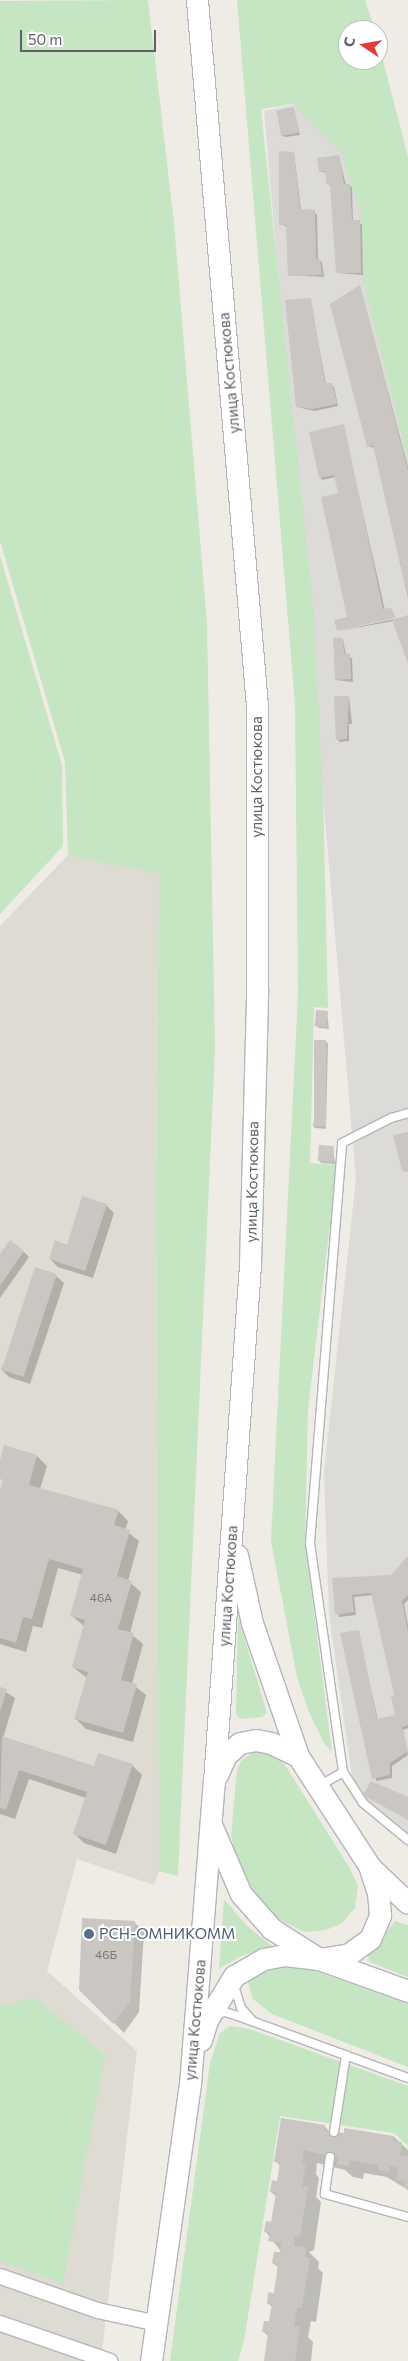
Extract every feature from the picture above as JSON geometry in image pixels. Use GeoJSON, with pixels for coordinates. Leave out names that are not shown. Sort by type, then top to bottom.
{"type":"FeatureCollection","features":[{"type":"Feature","properties":{"kind":"main road","name":"улица Костюкова"},"geometry":{"type":"LineString","coordinates":[[151,2361],[190,2084],[214,1782],[250,1265],[257,990],[257,706],[197,0]]}},
{"type":"Feature","properties":{"kind":"main road"},"geometry":{"type":"LineString","coordinates":[[232,1536],[252,1623],[298,1756],[316,1788],[370,1867],[408,1903]]}},
{"type":"Feature","properties":{"kind":"main road"},"geometry":{"type":"LineString","coordinates":[[214,1782],[226,1755],[240,1743],[256,1740],[271,1743],[298,1756]]}},
{"type":"Feature","properties":{"kind":"main road"},"geometry":{"type":"LineString","coordinates":[[210,1822],[230,1872],[255,1912],[290,1943],[319,1959],[408,1991]]}},
{"type":"Feature","properties":{"kind":"main road"},"geometry":{"type":"LineString","coordinates":[[190,2084],[210,2015],[234,1976],[264,1959],[285,1955],[319,1959],[350,1954],[370,1939],[380,1915],[378,1893],[370,1867]]}},
{"type":"Feature","properties":{"kind":"street"},"geometry":{"type":"LineString","coordinates":[[0,2276],[97,2310],[157,2323]]}},
{"type":"Feature","properties":{"kind":"street"},"geometry":{"type":"LineString","coordinates":[[0,2323],[110,2361]]}},
{"type":"Feature","properties":{"kind":"lane"},"geometry":{"type":"LineString","coordinates":[[408,1113],[391,1118],[342,1143],[310,1543],[343,1772],[362,1803],[408,1840]]}},
{"type":"Feature","properties":{"kind":"lane"},"geometry":{"type":"LineString","coordinates":[[316,1788],[343,1772]]}},
{"type":"Feature","properties":{"kind":"lane"},"geometry":{"type":"LineString","coordinates":[[234,1976],[234,1994],[252,2021]]}},
{"type":"Feature","properties":{"kind":"lane"},"geometry":{"type":"LineString","coordinates":[[210,2015],[225,2012],[408,2078]]}},
{"type":"Feature","properties":{"kind":"lane"},"geometry":{"type":"LineString","coordinates":[[334,2132],[346,2055]]}},
{"type":"Feature","properties":{"kind":"lane"},"geometry":{"type":"LineString","coordinates":[[330,2157],[325,2194],[408,2217]]}},
{"type":"Feature","properties":{"kind":"shaded area"},"geometry":{"type":"Polygon","coordinates":[[[303,103],[347,136],[408,392],[408,1848],[353,1785],[329,1614],[324,1472],[356,1179],[264,111],[303,103]]]}},
{"type":"Feature","properties":{"kind":"shaded area"},"geometry":{"type":"Polygon","coordinates":[[[68,855],[159,873],[156,1187],[159,1871],[154,1885],[77,1859],[47,1971],[137,2051],[101,2361],[0,2361],[0,926],[68,855]]]}},
{"type":"Feature","properties":{"kind":"green space"},"geometry":{"type":"Polygon","coordinates":[[[148,0],[174,223],[207,624],[215,1049],[178,1876],[159,1871],[156,1187],[159,874],[68,855],[65,762],[0,541],[0,1],[148,0]]]}},
{"type":"Feature","properties":{"kind":"green space"},"geometry":{"type":"Polygon","coordinates":[[[237,0],[365,0],[372,20],[338,20],[338,70],[386,70],[408,157],[408,459],[363,280],[362,218],[341,152],[293,104],[261,109],[314,614],[323,795],[328,1008],[314,1007],[310,1163],[337,1165],[308,1409],[305,1542],[332,1752],[324,1743],[308,1710],[297,1677],[271,1541],[298,993],[295,705],[237,0]]]}},
{"type":"Feature","properties":{"kind":"green space"},"geometry":{"type":"Polygon","coordinates":[[[0,556],[62,765],[63,846],[0,914],[0,556]]]}},
{"type":"Feature","properties":{"kind":"green space"},"geometry":{"type":"Polygon","coordinates":[[[238,1617],[267,1713],[262,1717],[240,1719],[236,1714],[238,1617]]]}},
{"type":"Feature","properties":{"kind":"green space"},"geometry":{"type":"Polygon","coordinates":[[[252,1753],[272,1753],[285,1765],[349,1867],[358,1886],[355,1908],[342,1923],[326,1930],[304,1932],[279,1919],[263,1905],[238,1866],[231,1835],[237,1771],[241,1761],[252,1753]]]}},
{"type":"Feature","properties":{"kind":"green space"},"geometry":{"type":"Polygon","coordinates":[[[224,1899],[247,1926],[272,1946],[241,1956],[219,1969],[224,1899]]]}},
{"type":"Feature","properties":{"kind":"green space"},"geometry":{"type":"Polygon","coordinates":[[[395,1921],[408,1925],[408,1977],[369,1962],[368,1955],[395,1921]]]}},
{"type":"Feature","properties":{"kind":"green space"},"geometry":{"type":"Polygon","coordinates":[[[303,1967],[408,2004],[408,2067],[272,2014],[253,1999],[248,1982],[256,1976],[274,1969],[303,1967]]]}},
{"type":"Feature","properties":{"kind":"green space"},"geometry":{"type":"Polygon","coordinates":[[[34,1997],[105,2055],[63,2284],[0,2261],[0,2004],[6,2006],[34,1997]]]}},
{"type":"Feature","properties":{"kind":"green space"},"geometry":{"type":"Polygon","coordinates":[[[230,2026],[249,2029],[408,2086],[408,2146],[394,2133],[280,2116],[244,2341],[238,2361],[170,2361],[210,2063],[220,2033],[230,2026]]]}},
{"type":"Feature","properties":{"kind":"building"},"geometry":{"type":"Polygon","coordinates":[[[294,107],[299,133],[281,136],[276,110],[294,107]]]}},
{"type":"Feature","properties":{"kind":"building"},"geometry":{"type":"Polygon","coordinates":[[[279,151],[294,152],[300,209],[315,210],[316,259],[320,259],[322,275],[288,276],[286,225],[279,225],[279,151]]]}},
{"type":"Feature","properties":{"kind":"building"},"geometry":{"type":"Polygon","coordinates":[[[339,155],[344,184],[350,184],[352,220],[360,220],[361,273],[336,273],[330,184],[326,184],[325,171],[319,172],[317,158],[339,155]]]}},
{"type":"Feature","properties":{"kind":"building"},"geometry":{"type":"Polygon","coordinates":[[[360,285],[408,471],[408,597],[373,445],[367,447],[330,304],[360,285]]]}},
{"type":"Feature","properties":{"kind":"building"},"geometry":{"type":"Polygon","coordinates":[[[311,298],[325,383],[332,383],[337,404],[312,409],[296,407],[285,300],[311,298]]]}},
{"type":"Feature","properties":{"kind":"building"},"geometry":{"type":"Polygon","coordinates":[[[344,424],[383,609],[392,608],[394,618],[337,631],[334,620],[347,617],[321,497],[338,493],[334,475],[319,478],[309,432],[344,424]]]}},
{"type":"Feature","properties":{"kind":"building"},"geometry":{"type":"Polygon","coordinates":[[[408,615],[408,664],[392,620],[408,615]]]}},
{"type":"Feature","properties":{"kind":"building"},"geometry":{"type":"Polygon","coordinates":[[[333,638],[343,638],[344,654],[350,654],[351,679],[335,680],[333,638]]]}},
{"type":"Feature","properties":{"kind":"building"},"geometry":{"type":"Polygon","coordinates":[[[334,696],[349,696],[347,739],[336,740],[334,696]]]}},
{"type":"Feature","properties":{"kind":"building"},"geometry":{"type":"Polygon","coordinates":[[[316,1010],[328,1011],[327,1027],[315,1026],[316,1010]]]}},
{"type":"Feature","properties":{"kind":"building"},"geometry":{"type":"Polygon","coordinates":[[[314,1040],[326,1040],[326,1126],[314,1126],[314,1040]]]}},
{"type":"Feature","properties":{"kind":"building"},"geometry":{"type":"Polygon","coordinates":[[[408,1132],[408,1172],[402,1171],[393,1135],[408,1132]]]}},
{"type":"Feature","properties":{"kind":"building"},"geometry":{"type":"Polygon","coordinates":[[[319,1145],[334,1146],[333,1162],[318,1161],[319,1145]]]}},
{"type":"Feature","properties":{"kind":"building"},"geometry":{"type":"Polygon","coordinates":[[[82,1196],[107,1204],[85,1271],[49,1259],[55,1240],[67,1245],[82,1196]]]}},
{"type":"Feature","properties":{"kind":"building"},"geometry":{"type":"Polygon","coordinates":[[[10,1240],[24,1251],[0,1286],[0,1254],[10,1240]]]}},
{"type":"Feature","properties":{"kind":"building"},"geometry":{"type":"Polygon","coordinates":[[[35,1267],[57,1274],[24,1377],[2,1370],[35,1267]]]}},
{"type":"Feature","properties":{"kind":"building"},"geometry":{"type":"Polygon","coordinates":[[[4,1445],[37,1455],[29,1485],[119,1510],[114,1525],[130,1530],[117,1576],[132,1581],[118,1629],[134,1633],[121,1680],[137,1684],[123,1733],[74,1719],[88,1672],[72,1667],[85,1620],[70,1616],[83,1569],[49,1559],[32,1619],[23,1617],[16,1643],[0,1638],[0,1490],[3,1480],[0,1479],[0,1460],[4,1445]]]}},
{"type":"Feature","properties":{"kind":"building"},"geometry":{"type":"Polygon","coordinates":[[[408,1556],[408,1595],[402,1601],[408,1632],[408,1725],[402,1727],[408,1751],[390,1763],[390,1775],[372,1779],[340,1633],[359,1630],[377,1719],[395,1715],[391,1696],[394,1695],[371,1593],[352,1595],[354,1612],[335,1615],[332,1578],[391,1575],[408,1556]]]}},
{"type":"Feature","properties":{"kind":"building"},"geometry":{"type":"Polygon","coordinates":[[[0,1687],[7,1689],[0,1712],[0,1687]]]}},
{"type":"Feature","properties":{"kind":"building"},"geometry":{"type":"Polygon","coordinates":[[[2,1736],[94,1766],[98,1753],[133,1764],[106,1845],[73,1834],[87,1792],[19,1770],[6,1810],[0,1808],[2,1736]]]}},
{"type":"Feature","properties":{"kind":"building"},"geometry":{"type":"Polygon","coordinates":[[[371,1781],[408,1797],[408,1820],[363,1795],[371,1781]]]}},
{"type":"Feature","properties":{"kind":"building"},"geometry":{"type":"Polygon","coordinates":[[[82,1918],[135,1921],[130,2002],[113,2024],[79,1990],[82,1918]]]}},
{"type":"Feature","properties":{"kind":"building"},"geometry":{"type":"Polygon","coordinates":[[[281,2118],[325,2125],[324,2130],[344,2133],[344,2128],[394,2136],[393,2141],[402,2142],[400,2155],[408,2156],[408,2188],[404,2187],[405,2181],[396,2180],[398,2168],[390,2166],[389,2172],[378,2170],[379,2165],[350,2160],[349,2166],[337,2164],[338,2158],[304,2150],[302,2162],[306,2163],[302,2186],[308,2187],[300,2237],[295,2236],[294,2246],[306,2247],[305,2257],[310,2258],[302,2308],[297,2308],[294,2326],[300,2327],[295,2361],[264,2361],[268,2333],[262,2332],[264,2321],[269,2321],[272,2304],[267,2304],[268,2292],[274,2293],[278,2264],[272,2263],[274,2252],[280,2252],[281,2243],[268,2241],[270,2233],[264,2232],[266,2221],[271,2222],[276,2193],[270,2192],[272,2180],[277,2181],[280,2163],[274,2162],[281,2118]]]}},
{"type":"Feature","properties":{"kind":"place","name":"РСН-ОМНИКОММ"},"geometry":{"type":"Point","coordinates":[89,1934]}}]}
